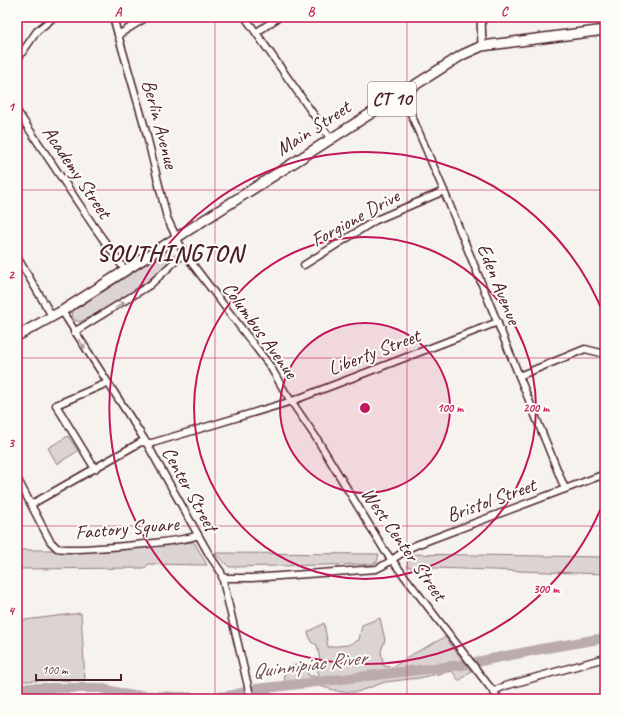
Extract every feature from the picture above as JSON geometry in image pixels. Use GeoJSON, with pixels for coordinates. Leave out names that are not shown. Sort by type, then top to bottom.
{"type":"FeatureCollection","features":[{"type":"Feature","properties":{"kind":"highway","name":"Main Street"},"geometry":{"type":"LineString","coordinates":[[62,311],[176,239],[330,138],[451,62],[482,46],[605,30]]}},
{"type":"Feature","properties":{"kind":"highway","name":"CT 10"},"geometry":{"type":"LineString","coordinates":[[17,336],[62,311]]}},
{"type":"Feature","properties":{"kind":"main road"},"geometry":{"type":"LineString","coordinates":[[481,17],[482,46]]}},
{"type":"Feature","properties":{"kind":"street"},"geometry":{"type":"LineString","coordinates":[[17,60],[37,31],[54,17]]}},
{"type":"Feature","properties":{"kind":"street","name":"Berlin Avenue"},"geometry":{"type":"LineString","coordinates":[[113,17],[145,128],[167,218],[176,239]]}},
{"type":"Feature","properties":{"kind":"street"},"geometry":{"type":"LineString","coordinates":[[118,35],[147,17]]}},
{"type":"Feature","properties":{"kind":"street"},"geometry":{"type":"LineString","coordinates":[[245,17],[330,138]]}},
{"type":"Feature","properties":{"kind":"street"},"geometry":{"type":"LineString","coordinates":[[257,32],[279,17]]}},
{"type":"Feature","properties":{"kind":"street","name":"Eden Avenue"},"geometry":{"type":"LineString","coordinates":[[402,93],[498,322],[565,489]]}},
{"type":"Feature","properties":{"kind":"street","name":"Academy Street"},"geometry":{"type":"LineString","coordinates":[[17,111],[125,270]]}},
{"type":"Feature","properties":{"kind":"street","name":"Forgione Drive"},"geometry":{"type":"LineString","coordinates":[[304,265],[376,220],[444,191]]}},
{"type":"Feature","properties":{"kind":"street","name":"Columbus Avenue"},"geometry":{"type":"LineString","coordinates":[[176,239],[184,252],[256,346],[292,401]]}},
{"type":"Feature","properties":{"kind":"street"},"geometry":{"type":"LineString","coordinates":[[74,332],[150,285],[184,252]]}},
{"type":"Feature","properties":{"kind":"street"},"geometry":{"type":"LineString","coordinates":[[17,257],[52,316]]}},
{"type":"Feature","properties":{"kind":"street","name":"Center Street"},"geometry":{"type":"LineString","coordinates":[[62,311],[74,332],[146,442],[223,578],[251,697]]}},
{"type":"Feature","properties":{"kind":"street","name":"Liberty Street"},"geometry":{"type":"LineString","coordinates":[[32,504],[141,442],[152,443],[292,401],[498,322]]}},
{"type":"Feature","properties":{"kind":"street"},"geometry":{"type":"LineString","coordinates":[[519,376],[585,349],[605,354]]}},
{"type":"Feature","properties":{"kind":"street"},"geometry":{"type":"LineString","coordinates":[[95,469],[56,405],[107,382]]}},
{"type":"Feature","properties":{"kind":"street","name":"West Center Street"},"geometry":{"type":"LineString","coordinates":[[292,401],[391,559],[499,699]]}},
{"type":"Feature","properties":{"kind":"street","name":"Bristol Street"},"geometry":{"type":"LineString","coordinates":[[223,578],[252,578],[366,571],[382,567],[391,559],[416,545],[605,474]]}},
{"type":"Feature","properties":{"kind":"street"},"geometry":{"type":"LineString","coordinates":[[17,478],[32,504]]}},
{"type":"Feature","properties":{"kind":"street","name":"Factory Square"},"geometry":{"type":"LineString","coordinates":[[32,504],[50,541],[57,548],[136,544],[188,539],[198,535]]}},
{"type":"Feature","properties":{"kind":"street"},"geometry":{"type":"LineString","coordinates":[[494,691],[505,686],[605,658]]}},
{"type":"Feature","properties":{"kind":"shaded area"},"geometry":{"type":"Polygon","coordinates":[[[168,250],[171,250],[173,256],[143,285],[105,309],[80,322],[74,320],[72,316],[73,311],[168,250]]]}},
{"type":"Feature","properties":{"kind":"shaded area"},"geometry":{"type":"Polygon","coordinates":[[[68,436],[78,451],[57,464],[48,448],[68,436]]]}},
{"type":"Feature","properties":{"kind":"shaded area"},"geometry":{"type":"Polygon","coordinates":[[[194,542],[207,565],[148,564],[145,568],[17,569],[17,550],[109,550],[194,542]]]}},
{"type":"Feature","properties":{"kind":"shaded area"},"geometry":{"type":"Polygon","coordinates":[[[214,553],[379,554],[377,562],[372,564],[229,567],[214,553]]]}},
{"type":"Feature","properties":{"kind":"shaded area"},"geometry":{"type":"Polygon","coordinates":[[[408,554],[605,557],[605,574],[407,567],[408,554]]]}},
{"type":"Feature","properties":{"kind":"shaded area"},"geometry":{"type":"Polygon","coordinates":[[[81,613],[85,680],[17,681],[17,621],[81,613]]]}},
{"type":"Feature","properties":{"kind":"shaded area"},"geometry":{"type":"Polygon","coordinates":[[[380,618],[385,640],[381,651],[384,666],[393,667],[413,654],[445,637],[471,671],[459,681],[452,671],[419,678],[385,682],[357,692],[341,692],[316,685],[256,694],[254,685],[285,682],[284,674],[295,665],[305,666],[309,676],[320,676],[315,666],[320,660],[317,645],[311,642],[308,632],[324,623],[328,647],[348,645],[359,640],[362,625],[380,618]]]}},
{"type":"Feature","properties":{"kind":"waterway","name":"Quinnipiac River"},"geometry":{"type":"LineString","coordinates":[[17,688],[100,688],[128,695],[207,698],[228,696],[257,689],[461,665],[605,638]]}},
{"type":"Feature","properties":{"kind":"district","name":"SOUTHINGTON"},"geometry":{"type":"Point","coordinates":[170,253]}}]}
